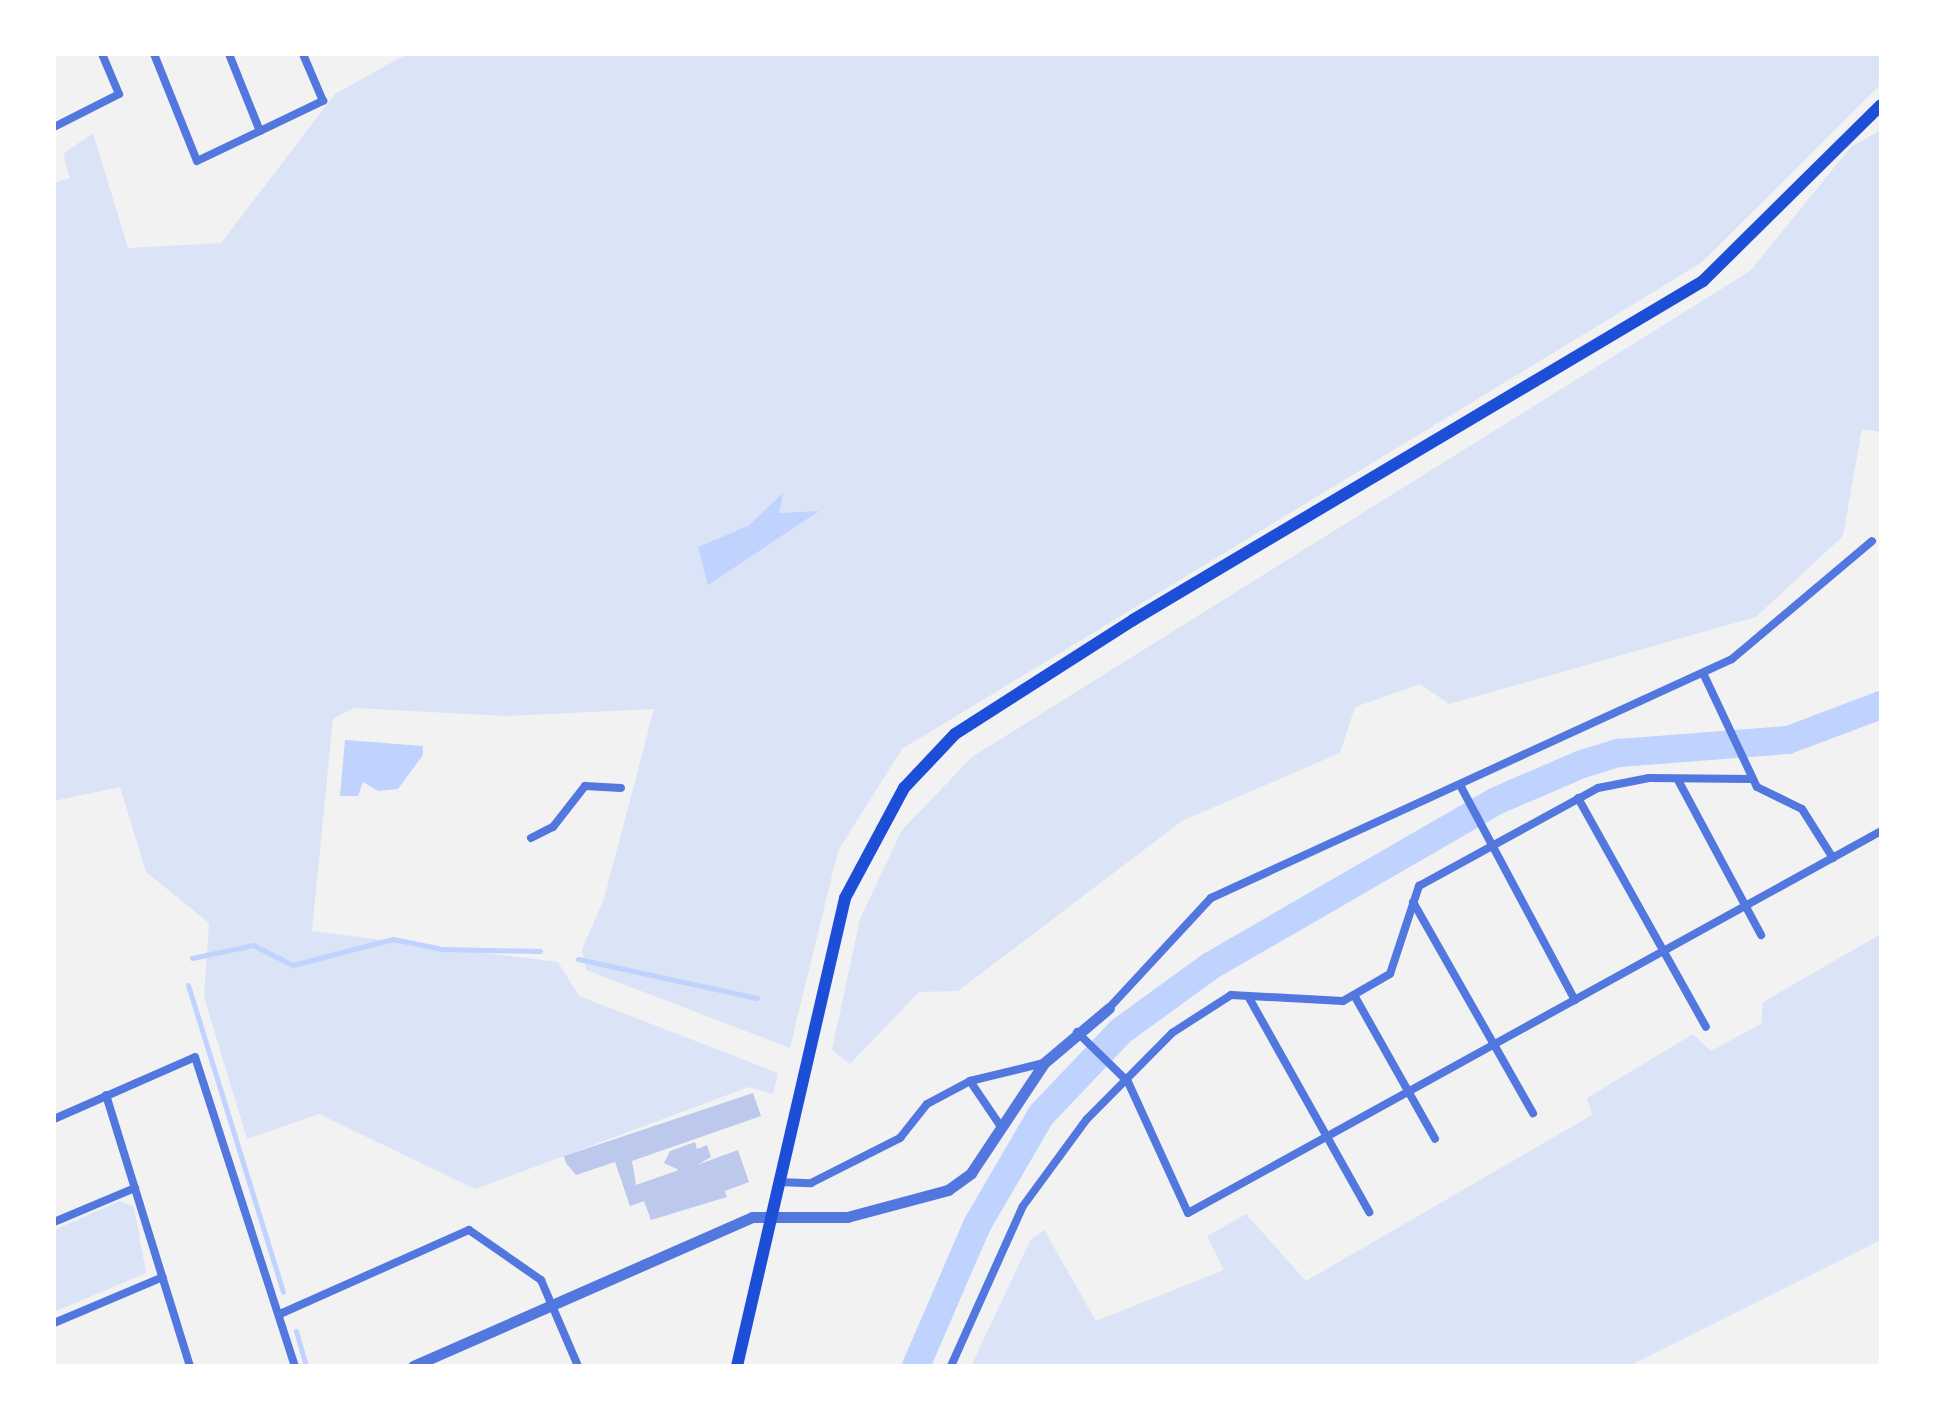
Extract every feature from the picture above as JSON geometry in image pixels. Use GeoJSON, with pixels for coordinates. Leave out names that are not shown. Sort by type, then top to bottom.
{"type":"FeatureCollection","features":[{"type":"Feature","properties":{"kind":"main road"},"geometry":{"type":"LineString","coordinates":[[737,1366],[845,898],[904,788],[955,734],[1133,620],[1703,281],[1881,105]]}},
{"type":"Feature","properties":{"kind":"street"},"geometry":{"type":"LineString","coordinates":[[54,127],[119,94],[102,54]]}},
{"type":"Feature","properties":{"kind":"street"},"geometry":{"type":"LineString","coordinates":[[154,54],[197,161],[323,101],[303,54]]}},
{"type":"Feature","properties":{"kind":"street"},"geometry":{"type":"LineString","coordinates":[[229,54],[260,131]]}},
{"type":"Feature","properties":{"kind":"street"},"geometry":{"type":"LineString","coordinates":[[413,1366],[550,1303],[752,1217],[847,1217],[928,1198],[971,1173],[1044,1063],[1076,1031],[1109,1008],[1211,898],[1744,652],[1872,541]]}},
{"type":"Feature","properties":{"kind":"street"},"geometry":{"type":"LineString","coordinates":[[1703,673],[1750,776],[1802,809],[1833,858]]}},
{"type":"Feature","properties":{"kind":"street"},"geometry":{"type":"LineString","coordinates":[[951,1366],[1023,1206],[1087,1119],[1128,1082],[1172,1033],[1231,995],[1305,1001],[1354,995],[1390,974],[1419,886],[1578,798],[1649,778],[1678,780],[1750,776]]}},
{"type":"Feature","properties":{"kind":"street"},"geometry":{"type":"LineString","coordinates":[[1678,780],[1761,935]]}},
{"type":"Feature","properties":{"kind":"street"},"geometry":{"type":"LineString","coordinates":[[1460,785],[1575,1000]]}},
{"type":"Feature","properties":{"kind":"street"},"geometry":{"type":"LineString","coordinates":[[531,838],[553,827],[585,786],[621,788]]}},
{"type":"Feature","properties":{"kind":"street"},"geometry":{"type":"LineString","coordinates":[[1578,798],[1706,1027]]}},
{"type":"Feature","properties":{"kind":"street"},"geometry":{"type":"LineString","coordinates":[[1076,1031],[1128,1082],[1188,1213],[1881,831]]}},
{"type":"Feature","properties":{"kind":"street"},"geometry":{"type":"LineString","coordinates":[[1413,902],[1533,1113]]}},
{"type":"Feature","properties":{"kind":"street"},"geometry":{"type":"LineString","coordinates":[[1354,995],[1435,1139]]}},
{"type":"Feature","properties":{"kind":"street"},"geometry":{"type":"LineString","coordinates":[[1248,996],[1369,1212]]}},
{"type":"Feature","properties":{"kind":"street"},"geometry":{"type":"LineString","coordinates":[[54,1119],[195,1057],[295,1366]]}},
{"type":"Feature","properties":{"kind":"street"},"geometry":{"type":"LineString","coordinates":[[778,1182],[811,1183],[900,1138],[927,1104],[970,1081],[1044,1063]]}},
{"type":"Feature","properties":{"kind":"street"},"geometry":{"type":"LineString","coordinates":[[970,1081],[1002,1128]]}},
{"type":"Feature","properties":{"kind":"street"},"geometry":{"type":"LineString","coordinates":[[106,1095],[190,1366]]}},
{"type":"Feature","properties":{"kind":"street"},"geometry":{"type":"LineString","coordinates":[[54,1222],[135,1188]]}},
{"type":"Feature","properties":{"kind":"street"},"geometry":{"type":"LineString","coordinates":[[280,1314],[469,1230],[541,1280],[578,1366]]}},
{"type":"Feature","properties":{"kind":"street"},"geometry":{"type":"LineString","coordinates":[[54,1323],[163,1277]]}},
{"type":"Feature","properties":{"kind":"shaded area"},"geometry":{"type":"Polygon","coordinates":[[[407,54],[1881,54],[1881,84],[1701,263],[902,749],[838,851],[790,1048],[586,970],[582,949],[604,899],[654,709],[506,716],[354,708],[333,719],[312,931],[558,962],[579,996],[778,1073],[773,1094],[749,1087],[475,1189],[319,1114],[247,1139],[204,997],[209,923],[146,872],[120,787],[54,801],[54,183],[70,178],[63,154],[93,133],[128,248],[221,243],[335,94],[407,54]]]}},
{"type":"Feature","properties":{"kind":"shaded area"},"geometry":{"type":"Polygon","coordinates":[[[1881,130],[1881,432],[1862,429],[1843,536],[1756,617],[1449,704],[1420,684],[1355,707],[1340,753],[1182,821],[958,991],[919,992],[850,1064],[832,1050],[860,919],[902,830],[972,757],[1750,271],[1851,147],[1881,130]]]}},
{"type":"Feature","properties":{"kind":"shaded area"},"geometry":{"type":"Polygon","coordinates":[[[1881,934],[1881,1240],[1629,1366],[971,1366],[1031,1239],[1044,1230],[1096,1321],[1224,1270],[1207,1236],[1246,1214],[1306,1281],[1592,1115],[1587,1098],[1693,1034],[1711,1051],[1761,1024],[1763,1002],[1881,934]]]}},
{"type":"Feature","properties":{"kind":"shaded area"},"geometry":{"type":"Polygon","coordinates":[[[120,1201],[134,1207],[146,1273],[54,1312],[54,1230],[120,1201]]]}},
{"type":"Feature","properties":{"kind":"water"},"geometry":{"type":"Polygon","coordinates":[[[783,493],[779,513],[819,511],[708,585],[698,547],[748,526],[783,493]]]}},
{"type":"Feature","properties":{"kind":"water"},"geometry":{"type":"Polygon","coordinates":[[[345,740],[423,746],[423,755],[398,789],[378,791],[363,782],[358,796],[340,796],[345,740]]]}},
{"type":"Feature","properties":{"kind":"building"},"geometry":{"type":"Polygon","coordinates":[[[753,1093],[761,1116],[632,1161],[636,1185],[679,1170],[664,1163],[670,1151],[695,1142],[697,1149],[707,1145],[711,1157],[697,1165],[738,1150],[749,1182],[725,1191],[727,1197],[651,1220],[644,1201],[630,1206],[615,1162],[576,1175],[566,1163],[564,1156],[753,1093]]]}},
{"type":"Feature","properties":{"kind":"waterway"},"geometry":{"type":"LineString","coordinates":[[916,1366],[977,1225],[1041,1115],[1121,1031],[1212,965],[1496,801],[1582,764],[1619,753],[1788,740],[1881,705]]}},
{"type":"Feature","properties":{"kind":"waterway"},"geometry":{"type":"LineString","coordinates":[[192,958],[253,945],[293,965],[393,939],[442,949],[540,951]]}},
{"type":"Feature","properties":{"kind":"waterway"},"geometry":{"type":"LineString","coordinates":[[578,959],[757,998]]}},
{"type":"Feature","properties":{"kind":"waterway"},"geometry":{"type":"LineString","coordinates":[[188,985],[283,1292]]}},
{"type":"Feature","properties":{"kind":"waterway"},"geometry":{"type":"LineString","coordinates":[[296,1331],[306,1366]]}}]}
